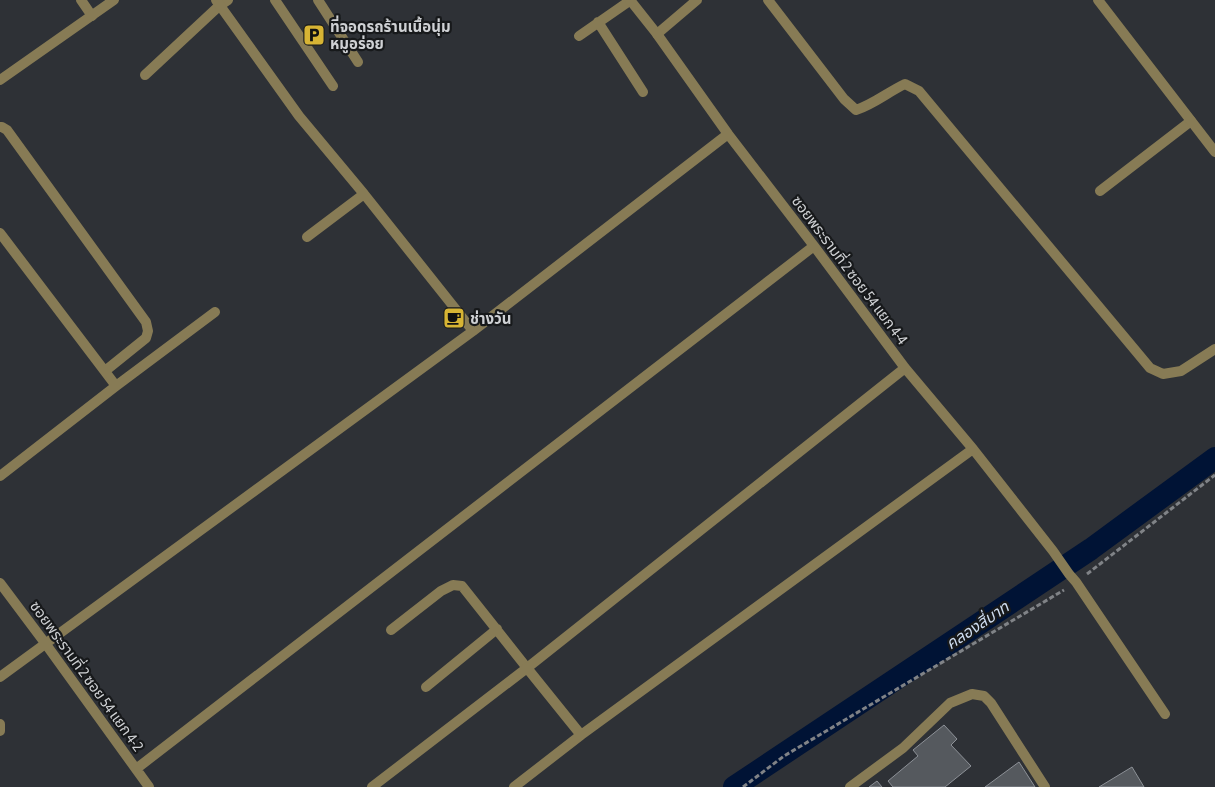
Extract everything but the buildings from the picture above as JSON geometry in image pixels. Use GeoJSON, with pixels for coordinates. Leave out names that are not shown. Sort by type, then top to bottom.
{"type":"FeatureCollection","features":[{"type":"Feature","properties":{"kind":"street"},"geometry":{"type":"LineString","coordinates":[[81,0],[92,16]]}},
{"type":"Feature","properties":{"kind":"street"},"geometry":{"type":"LineString","coordinates":[[0,80],[114,0]]}},
{"type":"Feature","properties":{"kind":"street"},"geometry":{"type":"LineString","coordinates":[[275,0],[333,86]]}},
{"type":"Feature","properties":{"kind":"street"},"geometry":{"type":"LineString","coordinates":[[318,0],[358,62]]}},
{"type":"Feature","properties":{"kind":"street"},"geometry":{"type":"LineString","coordinates":[[579,36],[630,0]]}},
{"type":"Feature","properties":{"kind":"street","name":"ซอยพระรามที่ 2 ซอย 54 แยก 4-4"},"geometry":{"type":"LineString","coordinates":[[630,0],[657,34],[728,134],[905,368],[973,449],[1053,551],[1164,714]]}},
{"type":"Feature","properties":{"kind":"street"},"geometry":{"type":"LineString","coordinates":[[657,34],[697,0]]}},
{"type":"Feature","properties":{"kind":"street"},"geometry":{"type":"LineString","coordinates":[[768,0],[844,98],[856,110],[868,106],[905,84],[919,91],[1150,368],[1164,374],[1182,371],[1215,349]]}},
{"type":"Feature","properties":{"kind":"street"},"geometry":{"type":"LineString","coordinates":[[1098,0],[1215,152]]}},
{"type":"Feature","properties":{"kind":"street"},"geometry":{"type":"LineString","coordinates":[[145,75],[221,2],[299,116],[473,331]]}},
{"type":"Feature","properties":{"kind":"street"},"geometry":{"type":"LineString","coordinates":[[598,22],[643,92]]}},
{"type":"Feature","properties":{"kind":"street"},"geometry":{"type":"LineString","coordinates":[[1100,191],[1191,121]]}},
{"type":"Feature","properties":{"kind":"street"},"geometry":{"type":"LineString","coordinates":[[0,127],[7,130],[146,322],[148,331],[146,338],[105,371]]}},
{"type":"Feature","properties":{"kind":"street"},"geometry":{"type":"LineString","coordinates":[[0,677],[473,331],[728,134]]}},
{"type":"Feature","properties":{"kind":"street"},"geometry":{"type":"LineString","coordinates":[[307,237],[364,194]]}},
{"type":"Feature","properties":{"kind":"street"},"geometry":{"type":"LineString","coordinates":[[0,233],[116,386]]}},
{"type":"Feature","properties":{"kind":"street"},"geometry":{"type":"LineString","coordinates":[[136,769],[814,246]]}},
{"type":"Feature","properties":{"kind":"street"},"geometry":{"type":"LineString","coordinates":[[0,476],[215,312]]}},
{"type":"Feature","properties":{"kind":"street"},"geometry":{"type":"LineString","coordinates":[[372,787],[527,668],[905,368]]}},
{"type":"Feature","properties":{"kind":"street"},"geometry":{"type":"LineString","coordinates":[[514,787],[582,735],[973,449]]}},
{"type":"Feature","properties":{"kind":"street","name":"ซอยพระรามที่ 2 ซอย 54 แยก 4-2"},"geometry":{"type":"LineString","coordinates":[[0,583],[149,787]]}},
{"type":"Feature","properties":{"kind":"street"},"geometry":{"type":"LineString","coordinates":[[391,630],[441,591],[453,585],[462,586],[582,735]]}},
{"type":"Feature","properties":{"kind":"street"},"geometry":{"type":"LineString","coordinates":[[426,687],[497,629]]}},
{"type":"Feature","properties":{"kind":"street"},"geometry":{"type":"LineString","coordinates":[[850,787],[903,748],[950,704],[972,694],[984,696],[991,704],[1045,787]]}},
{"type":"Feature","properties":{"kind":"street"},"geometry":{"type":"LineString","coordinates":[[0,724],[0,731]]}},
{"type":"Feature","properties":{"kind":"path"},"geometry":{"type":"LineString","coordinates":[[743,787],[784,756],[1072,578],[1215,475]]}},
{"type":"Feature","properties":{"kind":"waterway","name":"คลองสี่บาท"},"geometry":{"type":"LineString","coordinates":[[734,787],[1091,549],[1215,458]]}},
{"type":"Feature","properties":{"kind":"place","name":"ที่จอดรถร้านเนื้อนุ่ม หมูอร่อย"},"geometry":{"type":"Point","coordinates":[314,35]}},
{"type":"Feature","properties":{"kind":"place","name":"ช่างวัน"},"geometry":{"type":"Point","coordinates":[454,318]}}]}
